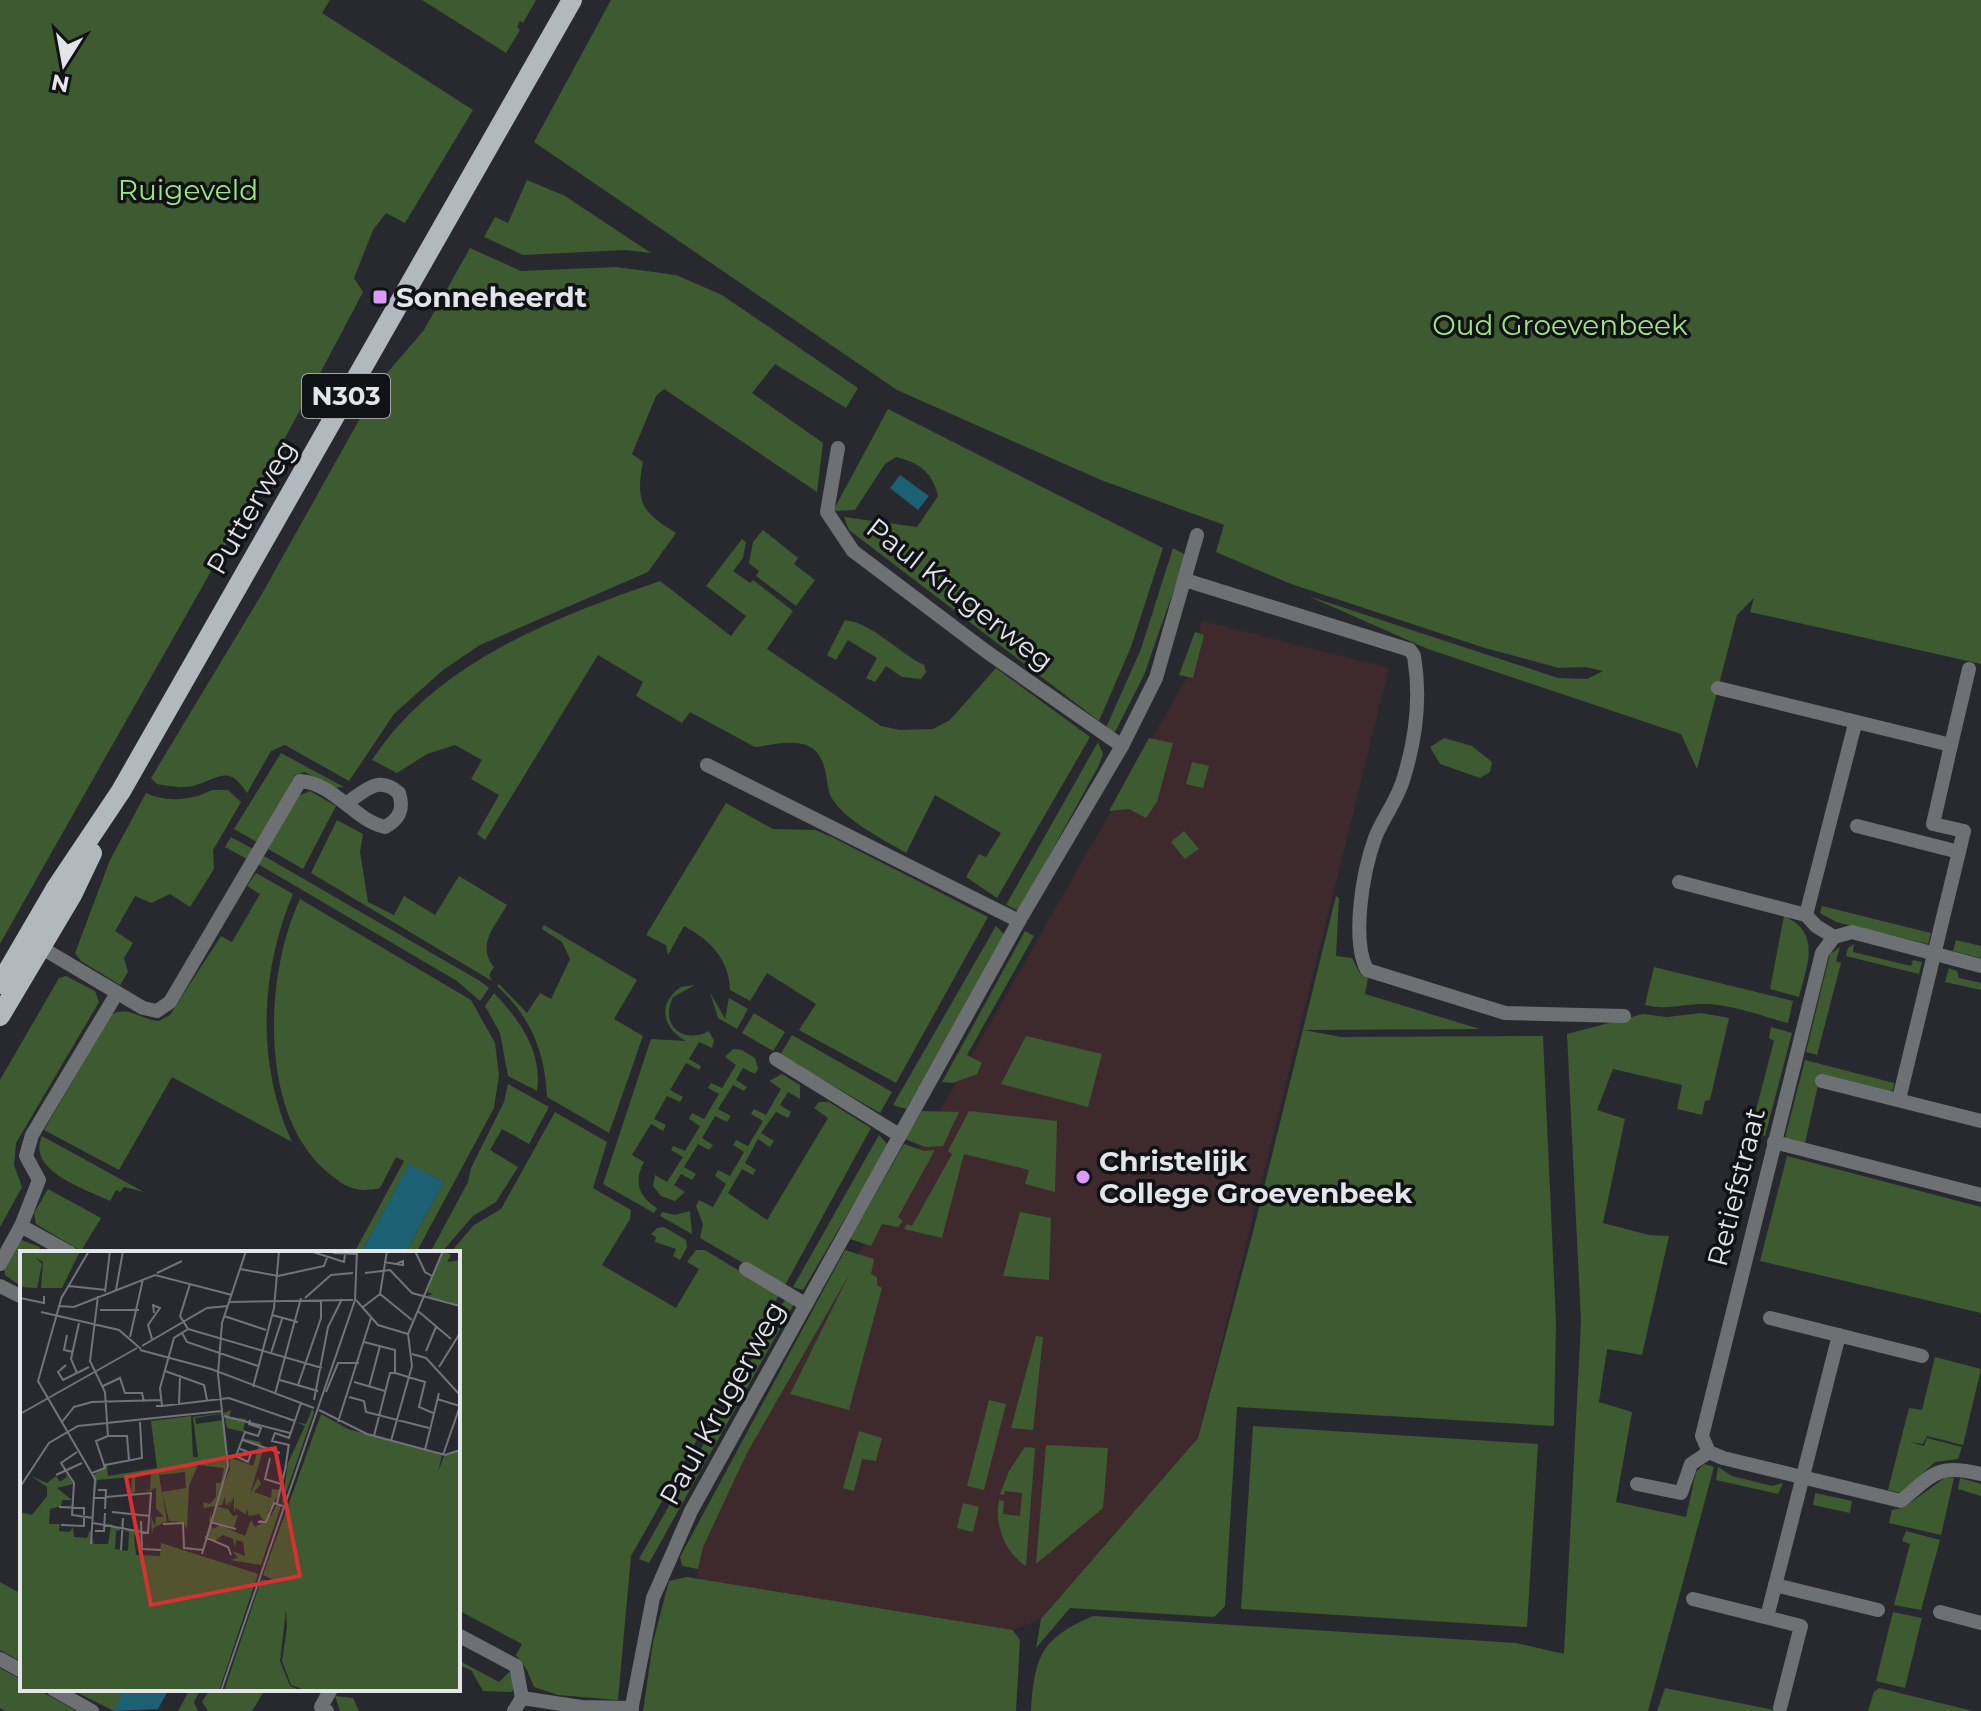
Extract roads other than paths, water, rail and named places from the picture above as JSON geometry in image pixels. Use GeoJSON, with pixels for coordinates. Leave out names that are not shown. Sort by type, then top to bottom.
{"type":"FeatureCollection","features":[{"type":"Feature","properties":{"kind":"main road","name":"Putterweg"},"geometry":{"type":"LineString","coordinates":[[0,984],[48,900],[121,791],[572,0]]}},
{"type":"Feature","properties":{"kind":"main road","name":"Putterweg"},"geometry":{"type":"LineString","coordinates":[[0,1016],[72,895],[121,791]]}},
{"type":"Feature","properties":{"kind":"street","name":"Paul Krugerweg"},"geometry":{"type":"LineString","coordinates":[[838,448],[827,512],[853,551],[987,652],[1122,746]]}},
{"type":"Feature","properties":{"kind":"street","name":"Paul Krugerweg"},"geometry":{"type":"LineString","coordinates":[[632,1710],[653,1598],[691,1511],[1019,921],[1122,746],[1156,678],[1197,535]]}},
{"type":"Feature","properties":{"kind":"street"},"geometry":{"type":"LineString","coordinates":[[1185,580],[1410,650],[1414,656],[1416,732],[1392,810],[1376,836],[1361,889],[1361,958],[1367,970],[1505,1013],[1624,1016]]}},
{"type":"Feature","properties":{"kind":"street"},"geometry":{"type":"LineString","coordinates":[[1899,1099],[1964,831],[1933,824],[1969,669]]}},
{"type":"Feature","properties":{"kind":"street"},"geometry":{"type":"LineString","coordinates":[[1718,688],[1855,724],[1951,745]]}},
{"type":"Feature","properties":{"kind":"street"},"geometry":{"type":"LineString","coordinates":[[1806,915],[1855,724]]}},
{"type":"Feature","properties":{"kind":"street"},"geometry":{"type":"LineString","coordinates":[[707,765],[1019,921]]}},
{"type":"Feature","properties":{"kind":"street"},"geometry":{"type":"LineString","coordinates":[[42,948],[143,1008],[157,1011],[170,1002],[300,781],[309,782],[347,803]]}},
{"type":"Feature","properties":{"kind":"street"},"geometry":{"type":"LineString","coordinates":[[1857,826],[1959,852]]}},
{"type":"Feature","properties":{"kind":"street"},"geometry":{"type":"LineString","coordinates":[[1679,882],[1806,915],[1816,926],[1834,937],[1852,932],[1981,966]]}},
{"type":"Feature","properties":{"kind":"street","name":"Retiefstraat"},"geometry":{"type":"LineString","coordinates":[[1709,1452],[1702,1436],[1822,953],[1834,937]]}},
{"type":"Feature","properties":{"kind":"street"},"geometry":{"type":"LineString","coordinates":[[0,1264],[21,1226],[39,1180],[26,1156],[32,1135],[117,993]]}},
{"type":"Feature","properties":{"kind":"street"},"geometry":{"type":"LineString","coordinates":[[776,1059],[899,1135]]}},
{"type":"Feature","properties":{"kind":"street"},"geometry":{"type":"LineString","coordinates":[[1822,1081],[1981,1121]]}},
{"type":"Feature","properties":{"kind":"street"},"geometry":{"type":"LineString","coordinates":[[1774,1142],[1981,1195]]}},
{"type":"Feature","properties":{"kind":"street"},"geometry":{"type":"LineString","coordinates":[[21,1226],[66,1251]]}},
{"type":"Feature","properties":{"kind":"street"},"geometry":{"type":"LineString","coordinates":[[746,1269],[805,1304]]}},
{"type":"Feature","properties":{"kind":"street"},"geometry":{"type":"LineString","coordinates":[[0,1286],[20,1296]]}},
{"type":"Feature","properties":{"kind":"street"},"geometry":{"type":"LineString","coordinates":[[1770,1318],[1922,1356]]}},
{"type":"Feature","properties":{"kind":"street"},"geometry":{"type":"LineString","coordinates":[[1767,1617],[1839,1335]]}},
{"type":"Feature","properties":{"kind":"street"},"geometry":{"type":"LineString","coordinates":[[1637,1484],[1681,1493],[1691,1464],[1709,1452],[1802,1479],[1901,1501],[1939,1469],[1981,1474]]}},
{"type":"Feature","properties":{"kind":"street"},"geometry":{"type":"LineString","coordinates":[[1775,1585],[1878,1610]]}},
{"type":"Feature","properties":{"kind":"street"},"geometry":{"type":"LineString","coordinates":[[1693,1599],[1801,1626],[1780,1708]]}},
{"type":"Feature","properties":{"kind":"street"},"geometry":{"type":"LineString","coordinates":[[1940,1612],[1981,1623]]}},
{"type":"Feature","properties":{"kind":"street"},"geometry":{"type":"LineString","coordinates":[[460,1636],[516,1666],[518,1704],[632,1710]]}},
{"type":"Feature","properties":{"kind":"street"},"geometry":{"type":"LineString","coordinates":[[0,1659],[20,1670]]}},
{"type":"Feature","properties":{"kind":"street"},"geometry":{"type":"LineString","coordinates":[[57,1691],[92,1711]]}},
{"type":"Feature","properties":{"kind":"street"},"geometry":{"type":"LineString","coordinates":[[327,1711],[321,1707],[330,1691]]}},
{"type":"Feature","properties":{"kind":"water"},"geometry":{"type":"Polygon","coordinates":[[[900,475],[929,496],[918,510],[890,488],[900,475]]]}},
{"type":"Feature","properties":{"kind":"water"},"geometry":{"type":"Polygon","coordinates":[[[409,1164],[444,1182],[406,1251],[362,1251],[409,1164]]]}},
{"type":"Feature","properties":{"kind":"water"},"geometry":{"type":"Polygon","coordinates":[[[124,1691],[168,1691],[158,1709],[114,1711],[124,1691]]]}},
{"type":"Feature","properties":{"kind":"place","name":"Sonneheerdt"},"geometry":{"type":"Point","coordinates":[380,297]}},
{"type":"Feature","properties":{"kind":"place","name":"Christelijk College Groevenbeek"},"geometry":{"type":"Point","coordinates":[1083,1177]}},
{"type":"Feature","properties":{"kind":"park label","name":"Ruigeveld"},"geometry":{"type":"Point","coordinates":[188,190]}},
{"type":"Feature","properties":{"kind":"park label","name":"Oud Groevenbeek"},"geometry":{"type":"Point","coordinates":[1560,325]}}]}
